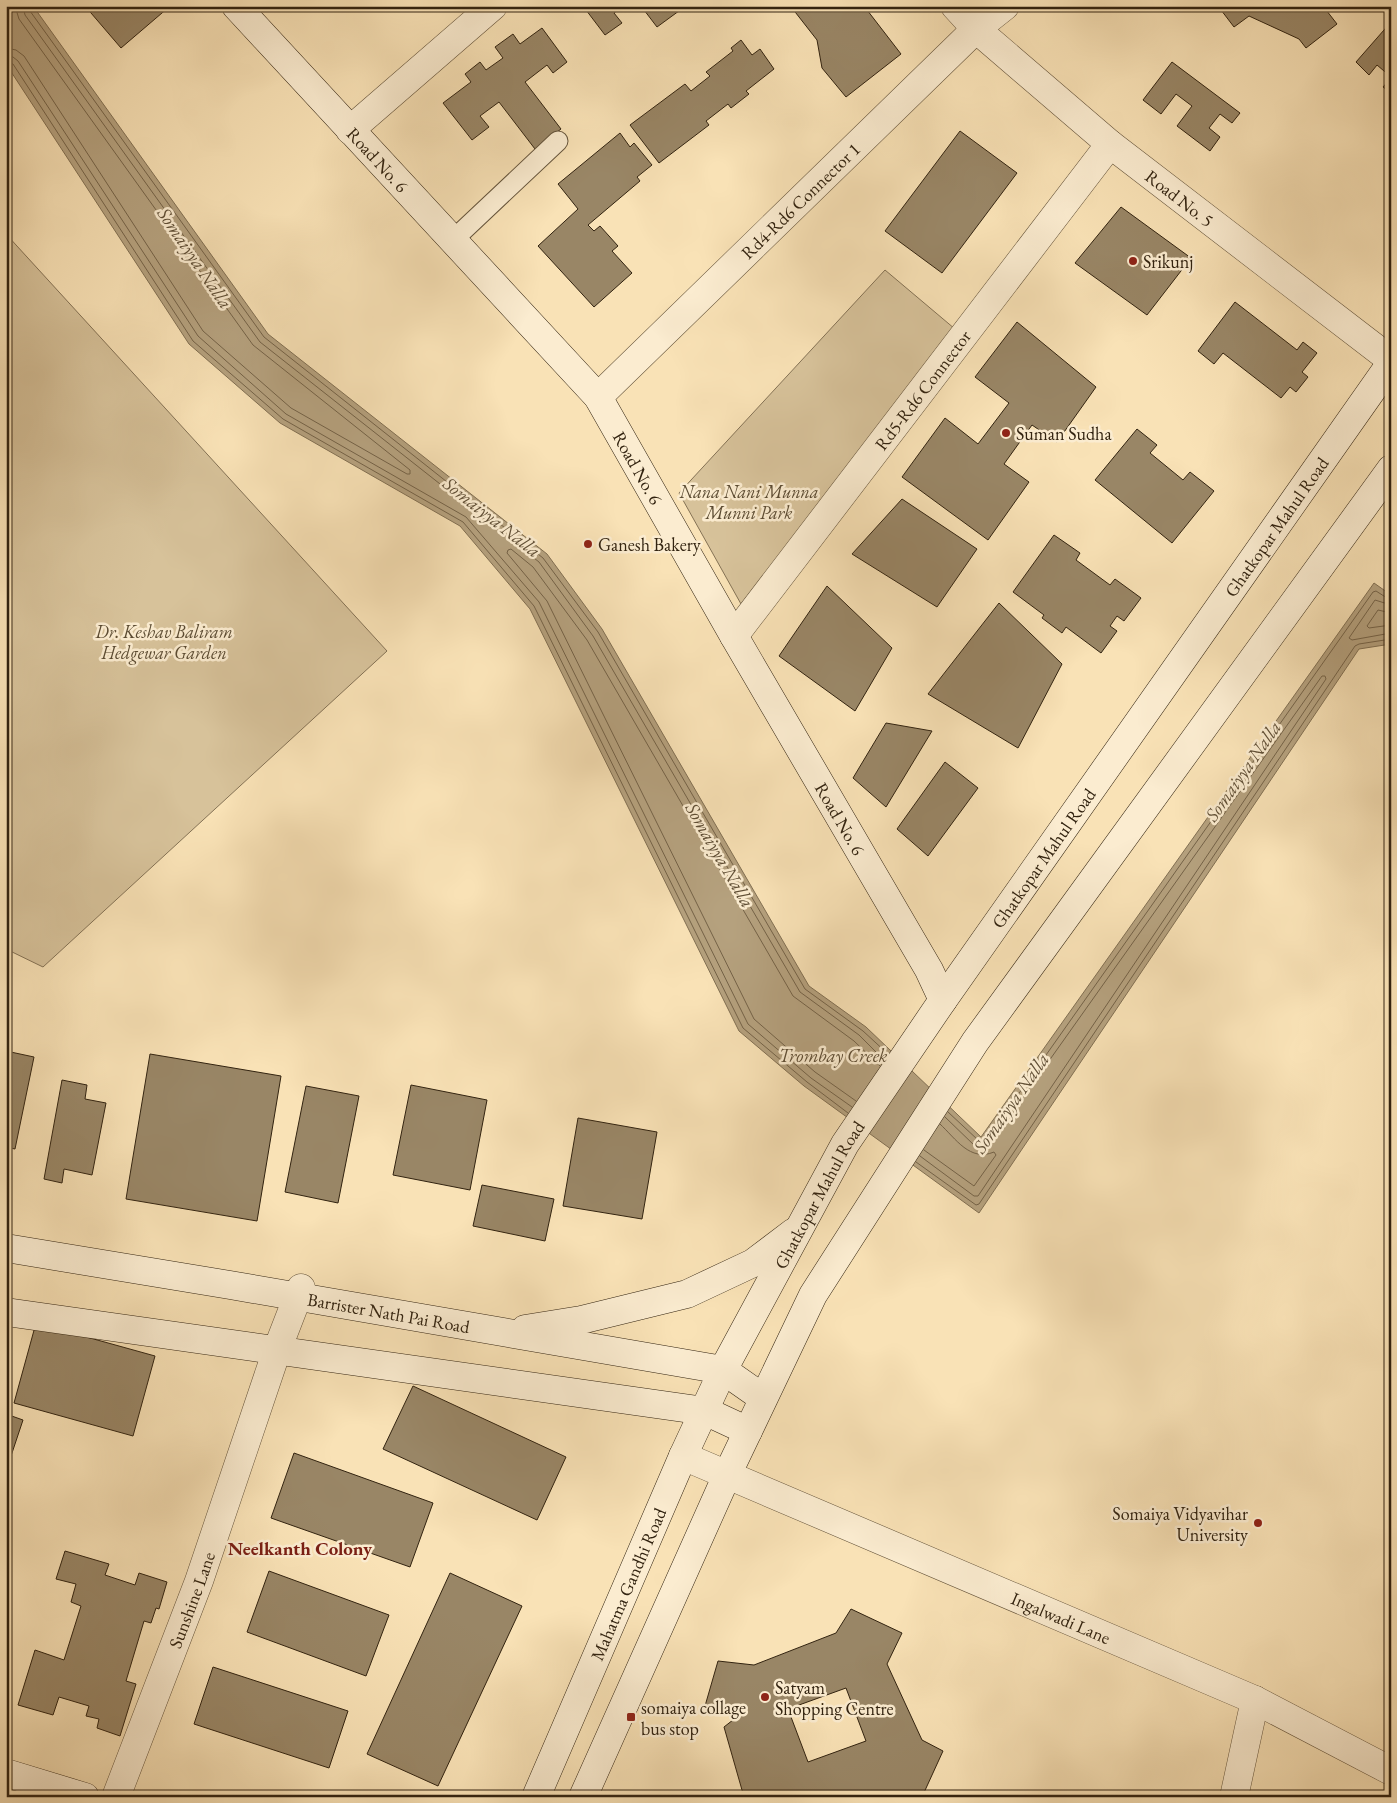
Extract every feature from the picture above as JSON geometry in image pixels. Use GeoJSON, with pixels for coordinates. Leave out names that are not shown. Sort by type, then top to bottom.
{"type":"FeatureCollection","features":[{"type":"Feature","properties":{"kind":"street","name":"Road No. 6"},"geometry":{"type":"LineString","coordinates":[[236,6],[598,397],[734,636],[929,970],[942,1000]]}},
{"type":"Feature","properties":{"kind":"street"},"geometry":{"type":"LineString","coordinates":[[350,130],[493,6]]}},
{"type":"Feature","properties":{"kind":"street","name":"Road No. 5"},"geometry":{"type":"LineString","coordinates":[[955,6],[976,29],[1110,144],[1391,362]]}},
{"type":"Feature","properties":{"kind":"street","name":"Rd4-Rd6 Connector 1"},"geometry":{"type":"LineString","coordinates":[[598,397],[976,29],[1005,6]]}},
{"type":"Feature","properties":{"kind":"street","name":"Rd5-Rd6 Connector"},"geometry":{"type":"LineString","coordinates":[[734,636],[1110,144]]}},
{"type":"Feature","properties":{"kind":"street","name":"Ghatkopar Mahul Road"},"geometry":{"type":"LineString","coordinates":[[723,1370],[845,1144],[942,1000],[1391,362]]}},
{"type":"Feature","properties":{"kind":"street"},"geometry":{"type":"LineString","coordinates":[[583,1797],[727,1475],[813,1295],[975,1042],[1391,470]]}},
{"type":"Feature","properties":{"kind":"street"},"geometry":{"type":"LineString","coordinates":[[504,1332],[581,1320],[687,1294],[753,1262],[800,1228]]}},
{"type":"Feature","properties":{"kind":"street","name":"Barrister Nath Pai Road"},"geometry":{"type":"LineString","coordinates":[[6,1248],[300,1292],[504,1332],[723,1370],[763,1398]]}},
{"type":"Feature","properties":{"kind":"street","name":"Sunshine Lane"},"geometry":{"type":"LineString","coordinates":[[116,1797],[199,1581],[277,1350],[300,1292]]}},
{"type":"Feature","properties":{"kind":"street"},"geometry":{"type":"LineString","coordinates":[[6,1312],[704,1411],[748,1431]]}},
{"type":"Feature","properties":{"kind":"street","name":"Mahatma Gandhi Road"},"geometry":{"type":"LineString","coordinates":[[536,1797],[683,1456],[723,1370]]}},
{"type":"Feature","properties":{"kind":"street","name":"Ingalwadi Lane"},"geometry":{"type":"LineString","coordinates":[[683,1456],[1254,1700],[1391,1771]]}},
{"type":"Feature","properties":{"kind":"street"},"geometry":{"type":"LineString","coordinates":[[1234,1797],[1254,1700]]}},
{"type":"Feature","properties":{"kind":"street"},"geometry":{"type":"LineString","coordinates":[[6,1773],[85,1797]]}},
{"type":"Feature","properties":{"kind":"lane"},"geometry":{"type":"LineString","coordinates":[[453,240],[558,141]]}},
{"type":"Feature","properties":{"kind":"green space","name":"Dr. Keshav Baliram Hedgewar Garden"},"geometry":{"type":"Polygon","coordinates":[[[6,234],[387,651],[43,967],[6,949],[6,234]]]}},
{"type":"Feature","properties":{"kind":"green space","name":"Nana Nani Munna Munni Park"},"geometry":{"type":"Polygon","coordinates":[[[885,270],[955,329],[741,604],[679,493],[885,270]]]}},
{"type":"Feature","properties":{"kind":"water","name":"Trombay Creek"},"geometry":{"type":"Polygon","coordinates":[[[6,6],[33,6],[268,334],[547,554],[602,629],[809,986],[866,1027],[981,1137],[1374,583],[1391,595],[1391,644],[1359,649],[979,1213],[804,1086],[739,1031],[530,609],[460,526],[280,423],[189,344],[6,64],[6,6]]]}},
{"type":"Feature","properties":{"kind":"building"},"geometry":{"type":"Polygon","coordinates":[[[85,6],[168,6],[169,7],[121,48],[85,6]]]}},
{"type":"Feature","properties":{"kind":"building"},"geometry":{"type":"Polygon","coordinates":[[[583,6],[623,6],[614,13],[622,23],[605,35],[583,6]]]}},
{"type":"Feature","properties":{"kind":"building"},"geometry":{"type":"Polygon","coordinates":[[[641,6],[681,6],[683,8],[657,27],[641,6]]]}},
{"type":"Feature","properties":{"kind":"building"},"geometry":{"type":"Polygon","coordinates":[[[795,6],[864,6],[901,54],[846,97],[822,68],[817,40],[792,8],[795,6]]]}},
{"type":"Feature","properties":{"kind":"building"},"geometry":{"type":"Polygon","coordinates":[[[1218,6],[1323,6],[1337,24],[1306,48],[1299,39],[1249,16],[1234,27],[1218,6]]]}},
{"type":"Feature","properties":{"kind":"building"},"geometry":{"type":"Polygon","coordinates":[[[1391,22],[1391,77],[1377,65],[1369,75],[1356,62],[1391,22]]]}},
{"type":"Feature","properties":{"kind":"building"},"geometry":{"type":"Polygon","coordinates":[[[542,28],[567,62],[553,73],[547,65],[525,82],[561,129],[535,149],[499,102],[480,116],[489,127],[472,140],[443,103],[471,82],[465,74],[480,62],[486,70],[503,58],[495,47],[513,34],[520,44],[542,28]]]}},
{"type":"Feature","properties":{"kind":"building"},"geometry":{"type":"Polygon","coordinates":[[[741,40],[752,55],[760,49],[774,69],[746,91],[749,94],[731,108],[728,104],[706,121],[709,125],[659,163],[630,125],[685,84],[691,91],[710,76],[706,72],[733,51],[731,48],[741,40]]]}},
{"type":"Feature","properties":{"kind":"building"},"geometry":{"type":"Polygon","coordinates":[[[1172,62],[1240,113],[1232,123],[1220,114],[1209,128],[1220,137],[1210,151],[1177,126],[1192,106],[1176,94],[1161,114],[1143,100],[1172,62]]]}},
{"type":"Feature","properties":{"kind":"building"},"geometry":{"type":"Polygon","coordinates":[[[1391,78],[1391,93],[1383,87],[1391,78]]]}},
{"type":"Feature","properties":{"kind":"building"},"geometry":{"type":"Polygon","coordinates":[[[960,131],[1017,173],[942,273],[885,231],[960,131]]]}},
{"type":"Feature","properties":{"kind":"building"},"geometry":{"type":"Polygon","coordinates":[[[620,133],[630,147],[634,143],[652,165],[637,177],[640,181],[588,225],[594,231],[600,226],[618,246],[612,251],[632,273],[594,307],[538,246],[578,209],[558,184],[620,133]]]}},
{"type":"Feature","properties":{"kind":"building","name":"Srikunj"},"geometry":{"type":"Polygon","coordinates":[[[1121,207],[1191,258],[1147,315],[1075,263],[1121,207]]]}},
{"type":"Feature","properties":{"kind":"building"},"geometry":{"type":"Polygon","coordinates":[[[1235,302],[1297,350],[1303,342],[1317,353],[1302,372],[1308,377],[1296,392],[1290,387],[1281,398],[1223,353],[1214,364],[1198,351],[1235,302]]]}},
{"type":"Feature","properties":{"kind":"building","name":"Suman Sudha"},"geometry":{"type":"Polygon","coordinates":[[[1017,322],[1096,387],[1057,442],[1032,425],[1004,464],[1029,482],[988,540],[902,477],[945,418],[978,444],[1009,403],[975,377],[1017,322]]]}},
{"type":"Feature","properties":{"kind":"building"},"geometry":{"type":"Polygon","coordinates":[[[1137,429],[1157,445],[1150,453],[1183,480],[1190,472],[1214,491],[1172,543],[1095,480],[1137,429]]]}},
{"type":"Feature","properties":{"kind":"building"},"geometry":{"type":"Polygon","coordinates":[[[902,499],[977,549],[937,607],[852,554],[902,499]]]}},
{"type":"Feature","properties":{"kind":"building"},"geometry":{"type":"Polygon","coordinates":[[[1054,535],[1080,553],[1076,560],[1110,585],[1115,579],[1141,598],[1124,621],[1117,616],[1110,626],[1117,631],[1101,653],[1066,627],[1062,633],[1042,618],[1044,615],[1013,592],[1054,535]]]}},
{"type":"Feature","properties":{"kind":"building"},"geometry":{"type":"Polygon","coordinates":[[[827,586],[892,648],[855,711],[779,656],[827,586]]]}},
{"type":"Feature","properties":{"kind":"building"},"geometry":{"type":"Polygon","coordinates":[[[999,603],[1062,664],[1018,748],[928,694],[999,603]]]}},
{"type":"Feature","properties":{"kind":"building"},"geometry":{"type":"Polygon","coordinates":[[[886,723],[932,731],[886,807],[853,778],[886,723]]]}},
{"type":"Feature","properties":{"kind":"building"},"geometry":{"type":"Polygon","coordinates":[[[945,762],[978,788],[928,856],[897,829],[945,762]]]}},
{"type":"Feature","properties":{"kind":"building"},"geometry":{"type":"Polygon","coordinates":[[[6,1051],[34,1057],[15,1149],[6,1147],[6,1051]]]}},
{"type":"Feature","properties":{"kind":"building"},"geometry":{"type":"Polygon","coordinates":[[[150,1054],[281,1076],[257,1221],[126,1199],[150,1054]]]}},
{"type":"Feature","properties":{"kind":"building"},"geometry":{"type":"Polygon","coordinates":[[[62,1080],[87,1085],[85,1099],[106,1103],[92,1175],[64,1169],[62,1183],[44,1179],[62,1080]]]}},
{"type":"Feature","properties":{"kind":"building"},"geometry":{"type":"Polygon","coordinates":[[[411,1085],[487,1100],[470,1190],[393,1175],[411,1085]]]}},
{"type":"Feature","properties":{"kind":"building"},"geometry":{"type":"Polygon","coordinates":[[[306,1086],[359,1096],[338,1203],[285,1192],[306,1086]]]}},
{"type":"Feature","properties":{"kind":"building"},"geometry":{"type":"Polygon","coordinates":[[[578,1118],[657,1132],[642,1219],[563,1206],[578,1118]]]}},
{"type":"Feature","properties":{"kind":"building"},"geometry":{"type":"Polygon","coordinates":[[[482,1185],[554,1199],[545,1241],[473,1226],[482,1185]]]}},
{"type":"Feature","properties":{"kind":"building"},"geometry":{"type":"Polygon","coordinates":[[[36,1323],[155,1356],[133,1436],[14,1403],[36,1323]]]}},
{"type":"Feature","properties":{"kind":"building"},"geometry":{"type":"Polygon","coordinates":[[[413,1386],[566,1457],[537,1520],[383,1449],[413,1386]]]}},
{"type":"Feature","properties":{"kind":"building"},"geometry":{"type":"Polygon","coordinates":[[[6,1414],[23,1420],[6,1471],[6,1414]]]}},
{"type":"Feature","properties":{"kind":"building"},"geometry":{"type":"Polygon","coordinates":[[[294,1453],[433,1503],[410,1567],[271,1518],[294,1453]]]}},
{"type":"Feature","properties":{"kind":"building"},"geometry":{"type":"Polygon","coordinates":[[[65,1551],[109,1564],[105,1575],[135,1585],[139,1573],[167,1582],[159,1609],[156,1608],[151,1623],[144,1621],[126,1681],[136,1684],[120,1736],[97,1728],[99,1719],[86,1716],[89,1706],[59,1697],[53,1715],[18,1705],[35,1650],[64,1660],[81,1606],[71,1602],[76,1584],[56,1579],[65,1551]]]}},
{"type":"Feature","properties":{"kind":"building"},"geometry":{"type":"Polygon","coordinates":[[[269,1571],[389,1615],[366,1676],[247,1632],[269,1571]]]}},
{"type":"Feature","properties":{"kind":"building"},"geometry":{"type":"Polygon","coordinates":[[[450,1573],[522,1606],[438,1786],[367,1754],[450,1573]]]}},
{"type":"Feature","properties":{"kind":"building","name":"Satyam Shopping Centre"},"geometry":{"type":"Polygon","coordinates":[[[851,1609],[902,1633],[887,1664],[922,1740],[943,1751],[922,1797],[908,1797],[900,1793],[888,1797],[744,1797],[724,1727],[738,1716],[705,1706],[718,1661],[754,1665],[836,1633],[851,1609]],[[846,1688],[788,1709],[808,1762],[866,1741],[846,1688]]]}},
{"type":"Feature","properties":{"kind":"building"},"geometry":{"type":"Polygon","coordinates":[[[213,1667],[348,1711],[329,1768],[194,1724],[213,1667]]]}},
{"type":"Feature","properties":{"kind":"place","name":"Srikunj"},"geometry":{"type":"Point","coordinates":[1133,261]}},
{"type":"Feature","properties":{"kind":"place","name":"Suman Sudha"},"geometry":{"type":"Point","coordinates":[1006,433]}},
{"type":"Feature","properties":{"kind":"place","name":"Ganesh Bakery"},"geometry":{"type":"Point","coordinates":[588,544]}},
{"type":"Feature","properties":{"kind":"place","name":"Somaiya Vidyavihar University"},"geometry":{"type":"Point","coordinates":[1258,1523]}},
{"type":"Feature","properties":{"kind":"place","name":"Satyam Shopping Centre"},"geometry":{"type":"Point","coordinates":[765,1697]}},
{"type":"Feature","properties":{"kind":"place","name":"somaiya collage bus stop"},"geometry":{"type":"Point","coordinates":[631,1717]}},
{"type":"Feature","properties":{"kind":"district","name":"Neelkanth Colony"},"geometry":{"type":"Point","coordinates":[300,1548]}},
{"type":"Feature","properties":{"kind":"water label","name":"Somaiyya Nalla"},"geometry":{"type":"Point","coordinates":[195,258]}},
{"type":"Feature","properties":{"kind":"water label","name":"Somaiyya Nalla"},"geometry":{"type":"Point","coordinates":[492,517]}},
{"type":"Feature","properties":{"kind":"water label","name":"Somaiyya Nalla"},"geometry":{"type":"Point","coordinates":[1243,771]}},
{"type":"Feature","properties":{"kind":"water label","name":"Somaiyya Nalla"},"geometry":{"type":"Point","coordinates":[720,855]}},
{"type":"Feature","properties":{"kind":"water label","name":"Somaiyya Nalla"},"geometry":{"type":"Point","coordinates":[1011,1103]}}]}
